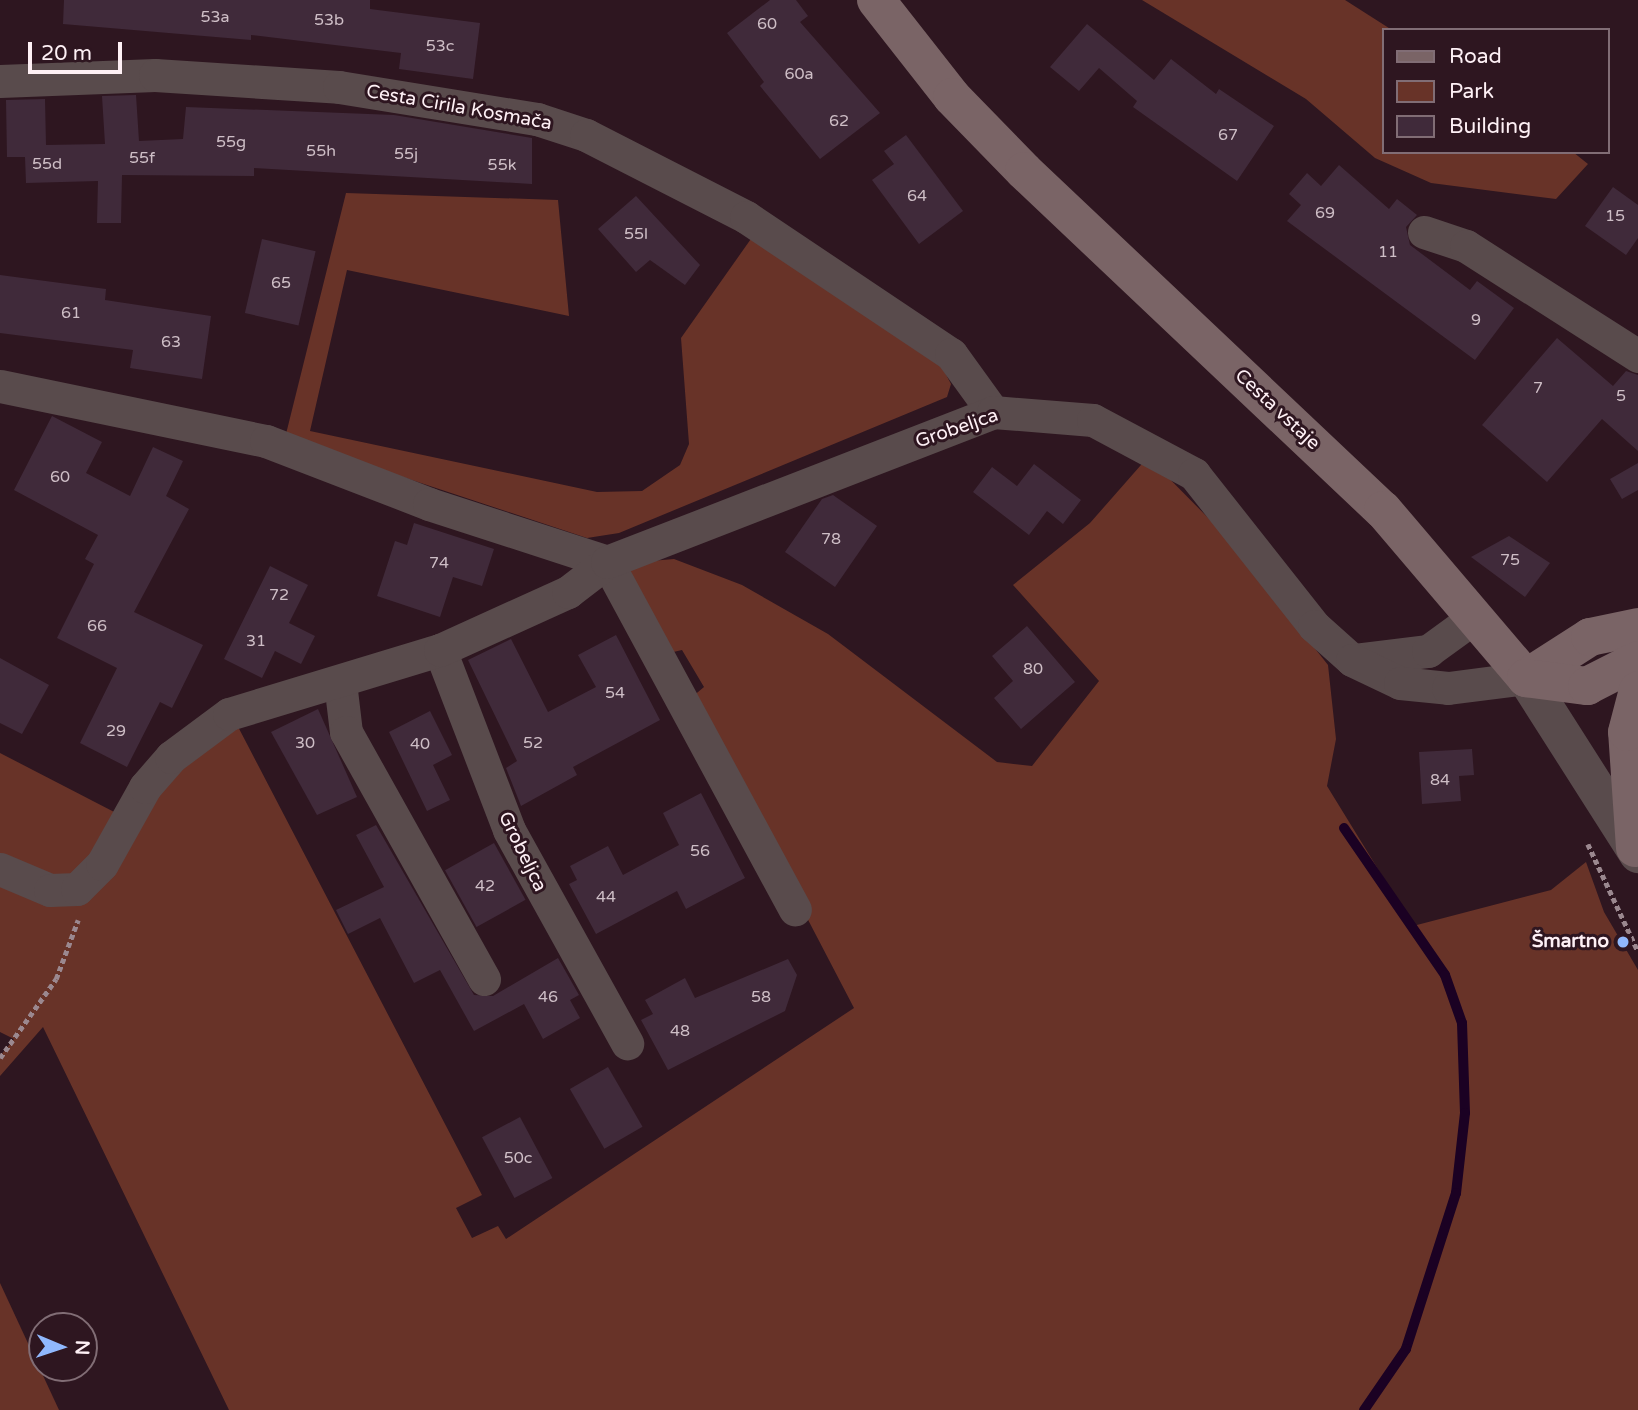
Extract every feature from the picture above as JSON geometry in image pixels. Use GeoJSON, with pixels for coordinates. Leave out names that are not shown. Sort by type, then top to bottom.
{"type":"FeatureCollection","features":[{"type":"Feature","properties":{"kind":"main road","name":"Cesta vstaje"},"geometry":{"type":"LineString","coordinates":[[876,0],[952,97],[1015,162],[1383,510],[1526,678]]}},
{"type":"Feature","properties":{"kind":"main road"},"geometry":{"type":"LineString","coordinates":[[1526,678],[1590,638],[1638,627]]}},
{"type":"Feature","properties":{"kind":"main road"},"geometry":{"type":"LineString","coordinates":[[1526,678],[1587,686],[1638,660]]}},
{"type":"Feature","properties":{"kind":"main road"},"geometry":{"type":"LineString","coordinates":[[1637,851],[1627,732],[1638,690]]}},
{"type":"Feature","properties":{"kind":"street","name":"Cesta Cirila Kosmača"},"geometry":{"type":"LineString","coordinates":[[0,81],[155,75],[339,88],[537,119],[586,135],[746,217],[951,354],[993,412]]}},
{"type":"Feature","properties":{"kind":"street"},"geometry":{"type":"LineString","coordinates":[[1424,232],[1466,246],[1638,356]]}},
{"type":"Feature","properties":{"kind":"street"},"geometry":{"type":"LineString","coordinates":[[0,386],[266,441],[429,504],[607,562],[795,909]]}},
{"type":"Feature","properties":{"kind":"street","name":"Grobeljca"},"geometry":{"type":"LineString","coordinates":[[93,876],[132,811],[171,757],[229,714],[440,650],[568,592],[607,562],[993,412],[1093,420],[1194,474],[1314,626],[1352,660],[1400,684],[1448,688],[1526,678]]}},
{"type":"Feature","properties":{"kind":"street"},"geometry":{"type":"LineString","coordinates":[[1352,660],[1428,651],[1475,617]]}},
{"type":"Feature","properties":{"kind":"street","name":"Grobeljca"},"geometry":{"type":"LineString","coordinates":[[440,650],[509,830],[627,1043]]}},
{"type":"Feature","properties":{"kind":"street","name":"Cesta vstaje"},"geometry":{"type":"LineString","coordinates":[[1526,678],[1637,851]]}},
{"type":"Feature","properties":{"kind":"street"},"geometry":{"type":"LineString","coordinates":[[340,682],[346,732],[484,979]]}},
{"type":"Feature","properties":{"kind":"street"},"geometry":{"type":"LineString","coordinates":[[0,869],[50,890],[77,889],[93,876]]}},
{"type":"Feature","properties":{"kind":"path"},"geometry":{"type":"LineString","coordinates":[[0,1058],[56,979],[93,876]]}},
{"type":"Feature","properties":{"kind":"green space"},"geometry":{"type":"Polygon","coordinates":[[[1142,0],[1345,0],[1389,28],[1382,28],[1382,154],[1576,154],[1588,164],[1556,199],[1431,183],[1375,158],[1306,99],[1142,0]]]}},
{"type":"Feature","properties":{"kind":"green space"},"geometry":{"type":"Polygon","coordinates":[[[346,193],[558,200],[569,316],[347,270],[310,431],[597,492],[642,491],[680,465],[689,444],[681,338],[753,236],[942,367],[951,384],[947,397],[619,533],[587,538],[285,438],[346,193]]]}},
{"type":"Feature","properties":{"kind":"green space"},"geometry":{"type":"Polygon","coordinates":[[[1148,457],[1227,537],[1328,665],[1336,739],[1327,786],[1413,926],[1551,890],[1586,862],[1604,912],[1638,970],[1638,1410],[229,1410],[43,1027],[0,1076],[0,1056],[14,1039],[0,1032],[0,877],[73,899],[153,788],[234,719],[482,1195],[456,1208],[472,1238],[498,1226],[506,1239],[854,1008],[692,697],[704,687],[682,650],[669,653],[625,577],[628,563],[674,559],[742,585],[828,634],[997,762],[1032,766],[1099,681],[1013,585],[1090,523],[1148,457]]]}},
{"type":"Feature","properties":{"kind":"green space"},"geometry":{"type":"Polygon","coordinates":[[[0,753],[120,815],[98,858],[64,883],[0,860],[0,753]]]}},
{"type":"Feature","properties":{"kind":"green space"},"geometry":{"type":"Polygon","coordinates":[[[0,1283],[28,1343],[28,1382],[46,1382],[59,1410],[0,1410],[0,1283]]]}},
{"type":"Feature","properties":{"kind":"building"},"geometry":{"type":"Polygon","coordinates":[[[64,0],[370,0],[370,9],[480,23],[473,79],[399,69],[401,53],[251,35],[251,40],[63,24],[64,0]]]}},
{"type":"Feature","properties":{"kind":"building"},"geometry":{"type":"Polygon","coordinates":[[[770,0],[796,0],[808,16],[800,22],[880,113],[820,159],[760,86],[764,82],[727,33],[770,0]]]}},
{"type":"Feature","properties":{"kind":"building"},"geometry":{"type":"Polygon","coordinates":[[[1087,24],[1154,80],[1171,59],[1216,94],[1219,89],[1274,126],[1237,181],[1133,107],[1137,101],[1099,68],[1079,91],[1050,67],[1087,24]]]}},
{"type":"Feature","properties":{"kind":"building"},"geometry":{"type":"Polygon","coordinates":[[[136,95],[139,141],[183,139],[186,107],[394,115],[532,138],[532,184],[254,168],[254,176],[122,175],[121,223],[97,223],[98,181],[26,183],[25,157],[7,157],[6,100],[45,99],[46,145],[105,144],[102,96],[136,95]]]}},
{"type":"Feature","properties":{"kind":"building"},"geometry":{"type":"Polygon","coordinates":[[[906,135],[963,211],[919,244],[872,180],[894,164],[884,151],[906,135]]]}},
{"type":"Feature","properties":{"kind":"building"},"geometry":{"type":"Polygon","coordinates":[[[1339,165],[1389,209],[1397,199],[1417,215],[1406,227],[1410,245],[1470,290],[1477,281],[1514,308],[1475,360],[1287,221],[1301,205],[1289,194],[1307,173],[1321,186],[1339,165]]]}},
{"type":"Feature","properties":{"kind":"building"},"geometry":{"type":"Polygon","coordinates":[[[1613,187],[1638,205],[1638,238],[1626,255],[1585,226],[1613,187]]]}},
{"type":"Feature","properties":{"kind":"building"},"geometry":{"type":"Polygon","coordinates":[[[636,196],[700,265],[685,285],[650,260],[636,272],[598,229],[636,196]]]}},
{"type":"Feature","properties":{"kind":"building"},"geometry":{"type":"Polygon","coordinates":[[[262,239],[316,251],[298,325],[245,313],[262,239]]]}},
{"type":"Feature","properties":{"kind":"building"},"geometry":{"type":"Polygon","coordinates":[[[0,275],[106,289],[105,300],[211,316],[202,379],[130,368],[133,350],[0,333],[0,275]]]}},
{"type":"Feature","properties":{"kind":"building"},"geometry":{"type":"Polygon","coordinates":[[[1557,338],[1613,386],[1626,371],[1638,375],[1638,451],[1602,419],[1547,482],[1482,425],[1557,338]]]}},
{"type":"Feature","properties":{"kind":"building"},"geometry":{"type":"Polygon","coordinates":[[[52,416],[102,442],[86,473],[130,496],[153,447],[183,461],[166,496],[189,509],[134,612],[203,645],[172,708],[160,702],[127,767],[80,743],[117,668],[57,638],[94,564],[85,559],[98,535],[14,490],[52,416]]]}},
{"type":"Feature","properties":{"kind":"building"},"geometry":{"type":"Polygon","coordinates":[[[1638,463],[1638,490],[1622,499],[1610,479],[1638,463]]]}},
{"type":"Feature","properties":{"kind":"building"},"geometry":{"type":"Polygon","coordinates":[[[1034,464],[1081,500],[1063,524],[1047,511],[1029,535],[973,492],[992,467],[1017,486],[1034,464]]]}},
{"type":"Feature","properties":{"kind":"building"},"geometry":{"type":"Polygon","coordinates":[[[833,495],[877,526],[835,587],[785,552],[822,499],[833,495]]]}},
{"type":"Feature","properties":{"kind":"building"},"geometry":{"type":"Polygon","coordinates":[[[414,523],[494,549],[482,586],[453,577],[440,617],[377,596],[395,541],[407,545],[414,523]]]}},
{"type":"Feature","properties":{"kind":"building"},"geometry":{"type":"Polygon","coordinates":[[[1509,536],[1550,563],[1525,597],[1471,557],[1509,536]]]}},
{"type":"Feature","properties":{"kind":"building"},"geometry":{"type":"Polygon","coordinates":[[[270,566],[308,585],[289,623],[315,636],[301,664],[275,651],[262,678],[224,659],[270,566]]]}},
{"type":"Feature","properties":{"kind":"building"},"geometry":{"type":"Polygon","coordinates":[[[1027,626],[1075,682],[1021,729],[994,698],[1013,681],[992,656],[1027,626]]]}},
{"type":"Feature","properties":{"kind":"building"},"geometry":{"type":"Polygon","coordinates":[[[616,635],[660,720],[573,767],[577,775],[521,806],[506,768],[517,761],[468,660],[511,639],[548,712],[596,687],[578,655],[616,635]]]}},
{"type":"Feature","properties":{"kind":"building"},"geometry":{"type":"Polygon","coordinates":[[[0,658],[49,685],[22,734],[0,723],[0,658]]]}},
{"type":"Feature","properties":{"kind":"building"},"geometry":{"type":"Polygon","coordinates":[[[318,709],[357,797],[317,815],[271,732],[318,709]]]}},
{"type":"Feature","properties":{"kind":"building"},"geometry":{"type":"Polygon","coordinates":[[[430,711],[452,755],[433,765],[450,800],[427,811],[389,732],[430,711]]]}},
{"type":"Feature","properties":{"kind":"building"},"geometry":{"type":"Polygon","coordinates":[[[1472,749],[1474,775],[1459,776],[1461,801],[1422,804],[1419,752],[1472,749]]]}},
{"type":"Feature","properties":{"kind":"building"},"geometry":{"type":"Polygon","coordinates":[[[701,793],[745,878],[686,909],[677,891],[596,934],[569,884],[577,880],[570,866],[608,846],[623,875],[679,845],[663,813],[701,793]]]}},
{"type":"Feature","properties":{"kind":"building"},"geometry":{"type":"Polygon","coordinates":[[[376,825],[474,995],[493,996],[558,958],[579,995],[570,1000],[580,1018],[543,1039],[524,1004],[474,1031],[440,970],[414,983],[380,918],[348,934],[336,910],[384,887],[356,835],[376,825]]]}},
{"type":"Feature","properties":{"kind":"building"},"geometry":{"type":"Polygon","coordinates":[[[494,843],[526,900],[477,927],[445,870],[494,843]]]}},
{"type":"Feature","properties":{"kind":"building"},"geometry":{"type":"Polygon","coordinates":[[[788,959],[797,975],[785,1011],[668,1070],[641,1020],[653,1014],[645,1000],[685,978],[695,998],[788,959]]]}},
{"type":"Feature","properties":{"kind":"building"},"geometry":{"type":"Polygon","coordinates":[[[608,1067],[642,1127],[604,1149],[570,1089],[608,1067]]]}},
{"type":"Feature","properties":{"kind":"building"},"geometry":{"type":"Polygon","coordinates":[[[520,1117],[552,1178],[514,1198],[482,1137],[520,1117]]]}},
{"type":"Feature","properties":{"kind":"waterway"},"geometry":{"type":"LineString","coordinates":[[1344,828],[1445,975],[1462,1023],[1465,1113],[1456,1193],[1406,1349],[1364,1410]]}},
{"type":"Feature","properties":{"kind":"place","name":"Šmartno"},"geometry":{"type":"Point","coordinates":[1623,942]}}]}
